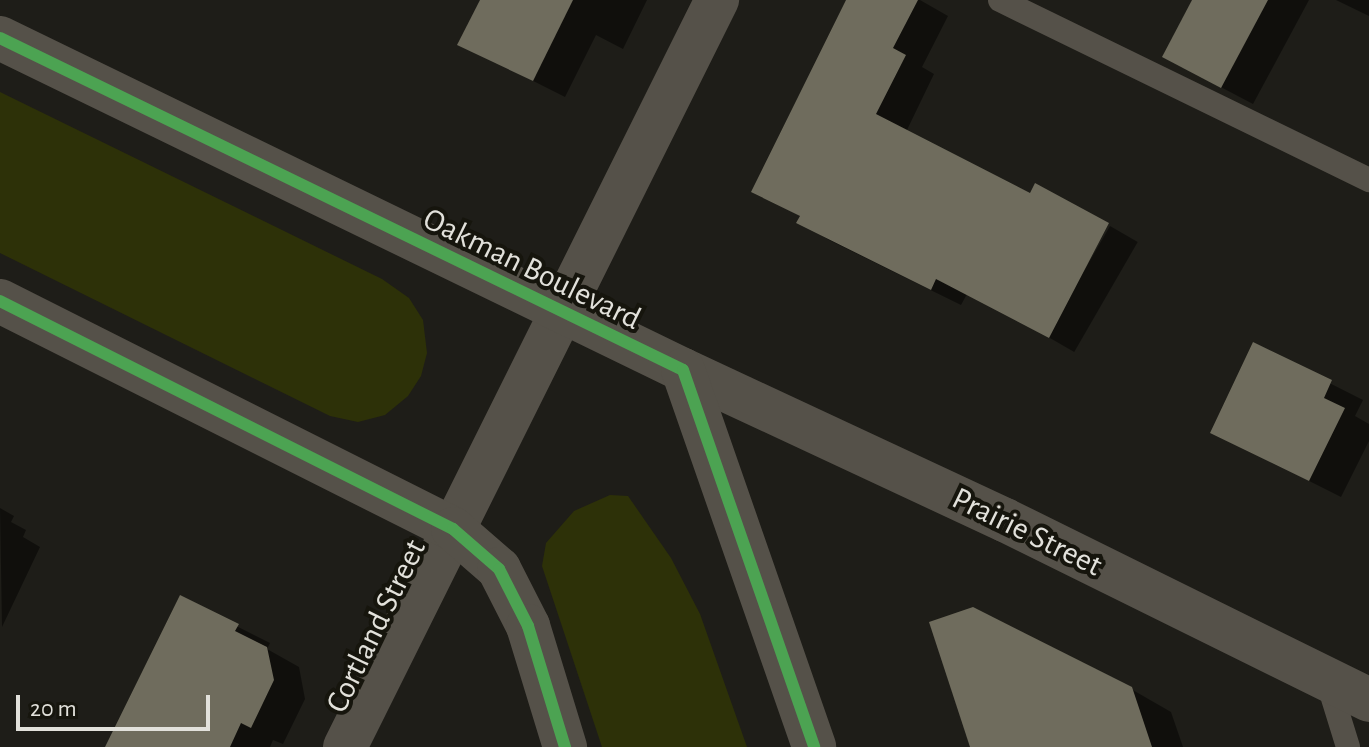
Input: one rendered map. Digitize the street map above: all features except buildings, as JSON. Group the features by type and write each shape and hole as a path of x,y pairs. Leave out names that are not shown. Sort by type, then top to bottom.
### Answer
{"street":[{"name":"Cortland Street","path":"345,747 717,0"},
{"name":"Oakman Boulevard","path":"0,38 683,370"},
{"path":"0,301 453,529 499,569 528,626 565,747"},
{"path":"683,370 814,747"},
{"name":"Prairie Street","path":"683,370 1005,520 1369,700"}],"lane":[{"path":"1000,0 1369,180"},
{"path":"1327,679 1348,747"}],"green space":[{"path":"0,92 382,279 409,298 423,320 427,353 421,376 408,396 385,415 358,422 330,416 0,253"},
{"path":"610,495 628,496 671,558 700,614 747,747 602,747 542,566 546,543 574,511"}],"cycle path":[{"path":"0,38 683,370 814,747"},
{"path":"0,301 453,529 499,569 528,626 565,747"}]}
